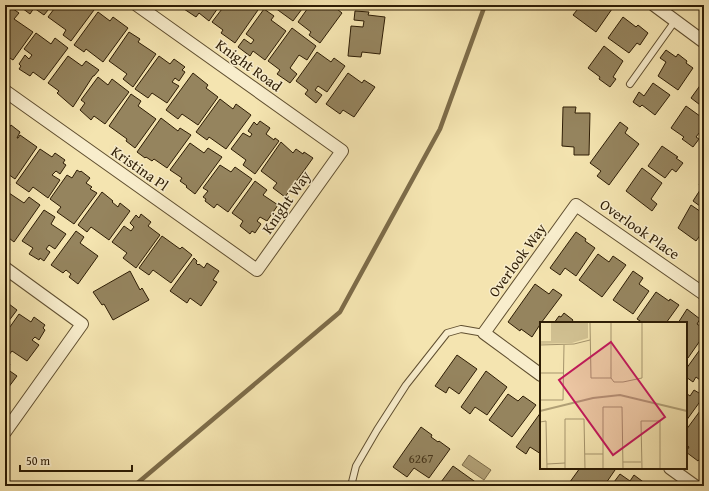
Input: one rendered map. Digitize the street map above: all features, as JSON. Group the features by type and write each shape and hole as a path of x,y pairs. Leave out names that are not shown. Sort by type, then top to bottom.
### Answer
{"street":[{"name":"Knight Road","path":"137,5 342,151"},
{"path":"654,5 704,42"},
{"name":"Kristina Pl","path":"5,91 257,270"},
{"name":"Knight Way","path":"257,270 342,151"},
{"name":"Overlook Place","path":"576,204 704,294"},
{"name":"Overlook Way","path":"484,333 576,204"},
{"path":"5,268 82,324 5,432"},
{"path":"484,333 540,374"},
{"path":"671,469 695,486"}],"lane":[{"path":"630,84 675,21"},
{"path":"351,486 356,466 377,430 406,385 447,333 461,329 484,333"}],"shaded area":[{"path":"469,455 491,470 484,480 462,465"}],"building":[{"path":"18,5 52,5 44,15 34,8 30,14"},
{"path":"57,5 88,5 94,10 71,41 63,35 66,30 48,17"},
{"path":"182,5 220,5 209,21 199,13 196,17 181,7"},
{"path":"225,5 251,5 258,10 235,43 221,33 223,30 212,22"},
{"path":"271,5 305,5 293,21"},
{"path":"310,5 332,5 342,13 320,43 309,35 311,32 298,22"},
{"path":"581,5 607,5 612,9 596,32 573,15"},
{"path":"9,6 19,13 14,19 33,32 13,60 5,55 5,12"},
{"path":"264,9 274,16 271,20 286,31 265,60 253,51 250,56 238,47 244,39 251,44 254,40 246,34"},
{"path":"355,11 369,12 368,15 385,17 380,54 362,52 361,57 348,56 351,26 363,27 364,21 354,20"},
{"path":"98,12 110,21 113,17 128,28 103,62 86,49 84,52 74,45"},
{"path":"623,17 636,27 638,25 648,33 640,45 637,43 629,53 608,38"},
{"path":"292,28 316,46 307,60 299,55 290,68 297,74 290,83 277,74 280,70 268,61"},
{"path":"129,32 140,39 138,42 156,54 133,87 123,79 127,74 109,61"},
{"path":"36,33 51,44 55,38 68,48 44,80 33,72 30,76 19,69 21,66 19,64 25,55 29,59 32,55 24,49"},
{"path":"604,46 623,61 613,77 616,79 610,87 588,68"},
{"path":"666,50 676,57 678,54 693,68 678,90 658,76 666,62 660,58"},
{"path":"317,52 331,62 334,58 345,66 327,92 318,86 315,90 322,95 316,103 305,94 308,90 296,81"},
{"path":"68,56 82,66 86,61 99,70 93,76 73,107 57,93 59,91 48,83"},
{"path":"159,56 170,64 174,59 185,67 182,70 185,72 179,81 175,78 172,82 179,86 167,103 152,93 148,98 135,89"},
{"path":"193,73 208,85 206,88 218,97 198,125 182,114 178,119 166,110"},
{"path":"348,73 362,83 364,80 375,87 354,117 343,110 340,114 326,104"},
{"path":"98,77 108,85 112,79 129,92 105,124 94,116 91,120 80,110 85,103 81,100"},
{"path":"704,80 704,108 691,98"},
{"path":"653,83 670,95 655,115 642,105 640,107 633,102 639,92 644,96"},
{"path":"131,94 141,101 138,106 156,119 135,148 126,141 127,139 109,126"},
{"path":"220,99 233,109 236,104 251,115 226,149 209,137 207,140 196,132"},
{"path":"686,106 704,119 703,128 696,137 699,139 693,147 682,139 684,137 671,128"},
{"path":"563,107 576,107 575,113 590,113 589,155 574,155 574,147 562,146"},
{"path":"161,118 178,131 180,128 191,135 167,168 154,159 152,161 137,152"},
{"path":"260,121 270,128 266,134 274,140 275,138 279,141 255,174 243,165 246,160 231,149 243,133 250,137 252,134 248,131 254,122 257,125"},
{"path":"620,122 628,128 625,133 639,144 609,185 597,176 601,171 590,163"},
{"path":"11,125 20,132 17,138 20,135 37,147 15,179 5,172 9,167 5,164 5,133"},
{"path":"281,142 293,153 296,149 313,158 285,197 273,188 277,183 261,171"},
{"path":"190,143 204,153 208,148 222,157 195,194 180,181 182,178 170,170"},
{"path":"662,146 678,157 676,158 683,163 676,172 672,169 665,178 648,166"},
{"path":"40,149 52,157 55,153 65,160 63,163 66,165 60,174 56,171 52,175 60,180 48,198 33,187 29,192 16,183"},
{"path":"220,165 231,172 235,167 252,179 228,212 217,204 214,208 205,201 206,199 203,197 208,191 203,188"},
{"path":"642,168 662,183 651,199 657,204 652,211 626,191"},
{"path":"77,170 80,172 81,171 90,178 86,183 92,187 90,189 97,193 74,224 57,212 61,207 50,199 67,175 72,178"},
{"path":"704,178 704,209 693,201 702,187 699,185"},
{"path":"5,180 10,184 5,191"},
{"path":"255,181 267,190 263,195 278,205 267,221 260,217 257,221 261,224 255,233 252,231 250,234 240,226 243,221 232,213"},
{"path":"102,192 118,207 120,203 130,211 109,240 91,227 87,232 78,225"},
{"path":"9,193 24,203 29,197 40,205 14,242 5,235 5,199"},
{"path":"691,205 704,214 704,230 696,241 678,228"},
{"path":"44,210 55,217 51,224 66,234 55,249 49,245 46,249 50,252 44,261 40,258 39,260 29,254 33,248 22,241"},
{"path":"141,214 151,222 148,226 160,235 136,268 123,258 127,253 112,242 124,226 131,231 134,227 130,223 136,215 139,218"},
{"path":"76,231 84,237 80,243 98,256 78,284 69,277 71,274 66,270 63,273 51,265"},
{"path":"576,232 595,248 576,276 565,268 560,275 550,268"},
{"path":"162,236 180,249 182,247 192,255 171,283 153,270 149,275 139,268"},
{"path":"598,254 609,262 613,256 626,265 602,297 579,280"},
{"path":"194,258 198,265 199,264 204,268 207,263 219,271 213,280 217,282 201,306 190,298 187,303 170,291"},
{"path":"130,271 140,290 142,288 149,300 113,320 104,304 102,305 93,292"},
{"path":"633,271 643,278 639,284 649,291 633,314 613,300"},
{"path":"535,284 549,294 553,289 562,295 542,322 540,322 540,325 532,337 521,329 520,331 508,322"},
{"path":"656,292 669,301 670,299 679,305 667,322 642,322 637,319"},
{"path":"5,301 17,310 5,326"},
{"path":"687,309 700,319 697,324 704,329 704,335 688,358 687,322 679,322"},
{"path":"564,313 573,320 572,322 555,322 559,316 561,317"},
{"path":"19,314 31,322 34,317 45,325 43,328 45,330 39,340 35,337 32,340 39,345 27,361 12,351 8,356 5,354 5,334"},
{"path":"704,344 704,383 696,377 693,382 687,378 687,368"},
{"path":"457,355 477,369 459,394 449,387 446,393 435,386"},
{"path":"5,360 10,364 7,369 17,376 5,392"},
{"path":"486,371 507,387 487,415 475,407 470,414 461,407"},
{"path":"694,390 704,396 687,420 687,394 690,396"},
{"path":"508,394 518,401 523,396 536,405 512,437 489,420"},
{"path":"704,409 704,454 698,461 687,453 689,447 687,446 687,429 700,411 702,412"},
{"path":"540,413 540,453 530,447 526,454 516,447"},
{"path":"421,427 432,435 431,437 450,449 429,478 414,468 407,477 393,467"},
{"path":"453,466 481,486 438,486"},
{"path":"579,469 615,470 604,486 567,486"},
{"path":"620,474 630,481 634,475 646,484 645,486 611,486"}],"waterway":[{"path":"134,486 340,312 440,129 485,5"}]}
